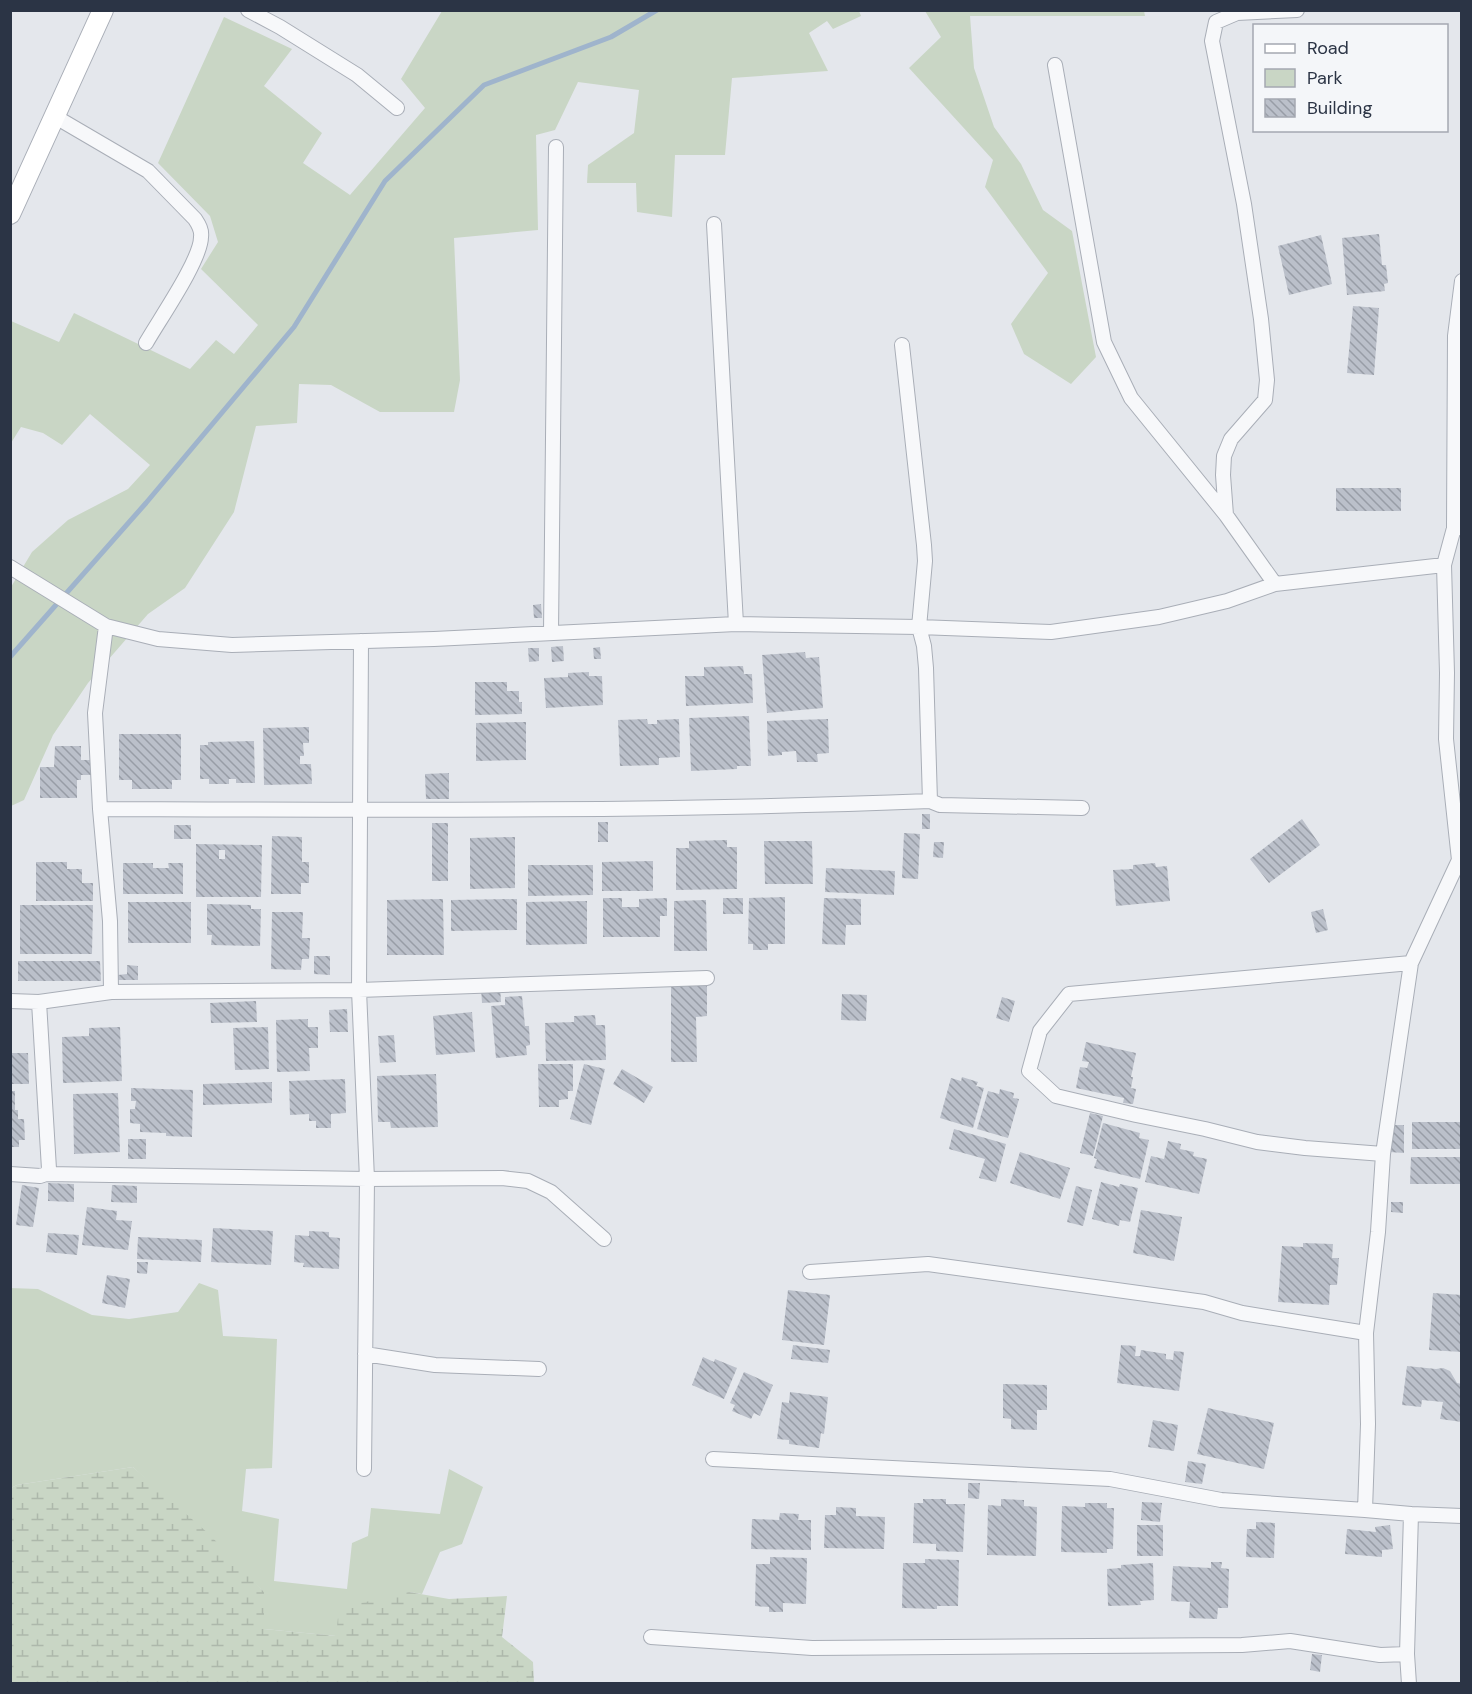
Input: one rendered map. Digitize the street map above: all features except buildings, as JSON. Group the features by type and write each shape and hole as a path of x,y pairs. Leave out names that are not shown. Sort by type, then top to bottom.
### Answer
{"street":[{"path":"10,214 103,10"},
{"path":"248,10 357,75 398,108"},
{"path":"1226,515 1224,456 1231,439 1265,400 1267,380 1261,320 1244,204 1212,41 1216,22 1237,13 1297,10"},
{"path":"1055,65 1104,342 1131,398 1226,515 1275,584"},
{"path":"54,116 148,171 201,228 202,239 193,264 146,343"},
{"path":"551,633 556,147"},
{"path":"714,224 736,624"},
{"path":"1365,1510 1368,1424 1366,1333 1378,1232 1383,1154 1411,963 1460,862 1446,739 1444,565 1457,528 1455,336 1461,281"},
{"path":"902,345 925,561 919,627 926,668 930,801"},
{"path":"10,567 106,626 158,639 232,645 736,624 1051,632 1159,617 1227,601 1275,584 1444,565"},
{"path":"106,626 95,713 100,809 110,921 111,992"},
{"path":"361,641 359,990 367,1179 364,1469"},
{"path":"100,809 688,808 930,801 940,805 1082,808"},
{"path":"1383,1154 1257,1142 1136,1115 1056,1096 1029,1071 1040,1031 1069,994 1411,963"},
{"path":"10,1001 39,1002 111,992 359,990 707,978"},
{"path":"39,1002 49,1169 46,1174"},
{"path":"10,1174 367,1179 502,1178 528,1181 551,1191 604,1239"},
{"path":"810,1272 928,1264 1204,1302 1242,1313 1366,1333"},
{"path":"365,1354 435,1365 540,1369"},
{"path":"714,1459 1110,1479 1221,1500 1461,1516"},
{"path":"1409,1683 1407,1654 1411,1514"},
{"path":"651,1637 812,1648 1242,1645 1290,1641 1380,1655 1407,1654"}],"green space":[{"path":"442,11 859,11 861,16 833,29 827,21 809,33 828,71 732,78 725,155 675,155 672,217 637,212 636,183 587,183 588,165 634,133 639,90 578,82 555,130 536,135 538,230 454,238 460,380 454,412 380,412 331,385 299,384 297,423 256,426 234,512 185,588 148,614 88,683 53,735 24,800 11,806 11,587 32,552 68,520 128,489 150,465 90,414 62,445 43,433 21,427 11,443 11,321 59,342 74,313 190,369 216,340 234,354 258,325 201,269 218,242 210,216 158,163 224,17 292,49 264,86 322,133 303,163 350,195 425,108 401,79"},
{"path":"925,11 1144,11 1145,16 970,16 974,68 994,127 1021,164 1043,210 1072,231 1096,357 1071,384 1024,354 1011,324 1048,273 985,187 993,160 909,68 941,37"},
{"path":"199,1283 218,1290 223,1336 277,1339 272,1468 246,1469 242,1511 279,1519 274,1581 347,1589 352,1543 368,1536 371,1508 440,1514 449,1469 483,1487 462,1544 440,1552 422,1594 409,1592 336,1636 264,1629 263,1591 133,1467 17,1485 11,1488 10,1288 38,1289 92,1315 129,1319 178,1312"},
{"path":"133,1467 210,1535 264,1592 264,1629 336,1636 339,1608 409,1592 449,1599 507,1596 502,1637 533,1662 534,1683 11,1683 11,1488 17,1485"}],"waterway":[{"path":"10,657 146,503 294,327 385,181 484,85 611,37 657,10"}]}
